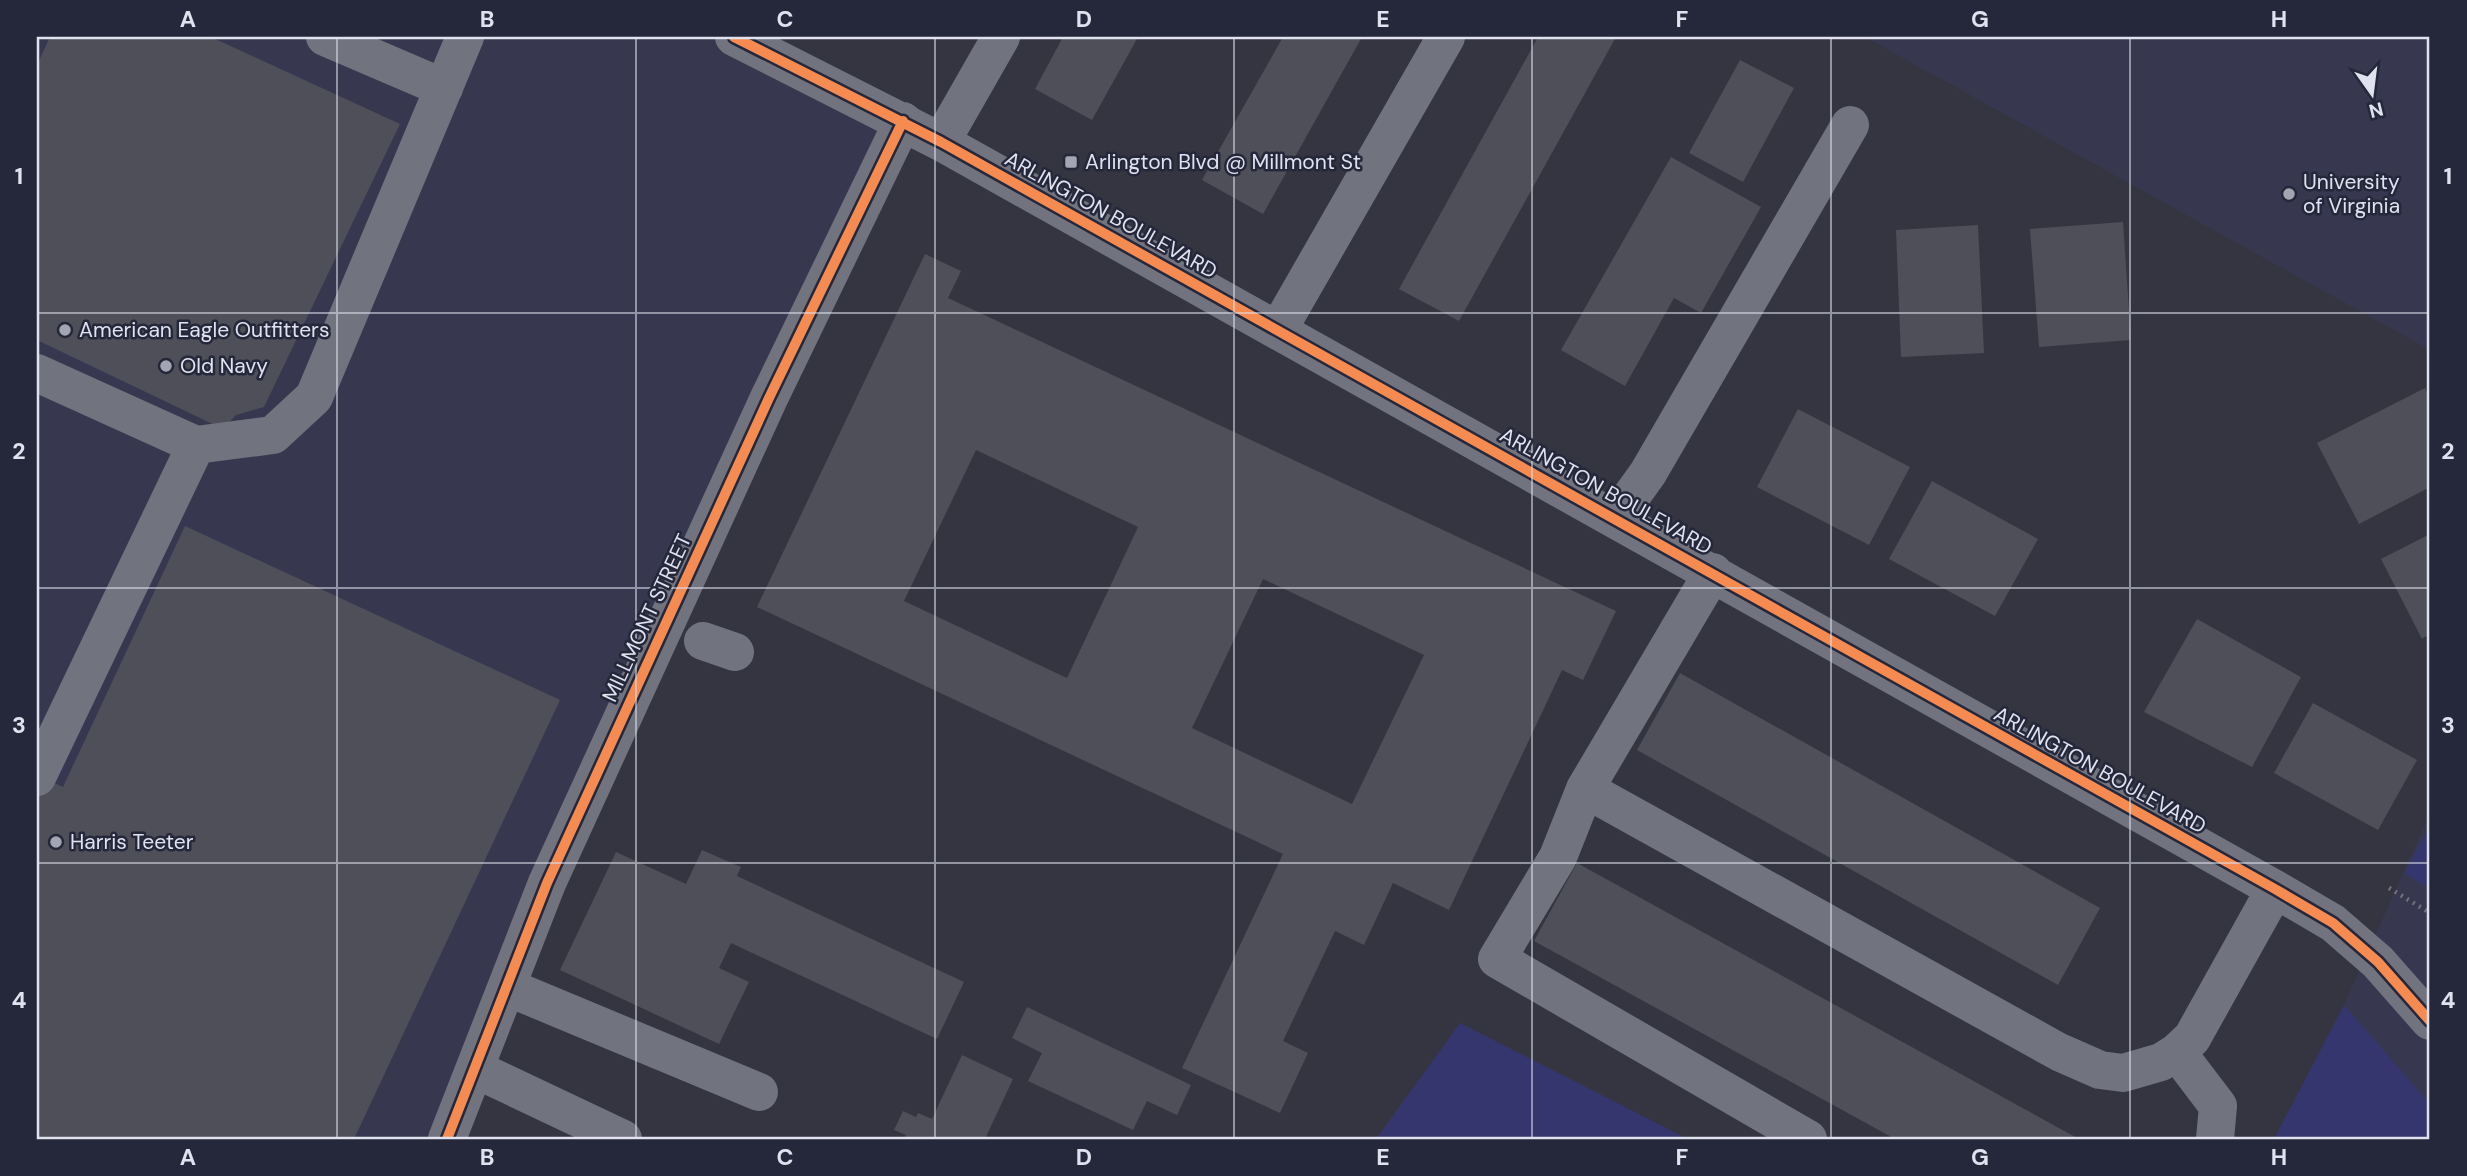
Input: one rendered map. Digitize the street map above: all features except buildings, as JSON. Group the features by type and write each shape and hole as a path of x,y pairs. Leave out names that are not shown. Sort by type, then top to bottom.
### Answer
{"street":[{"path":"325,37 444,88"},
{"path":"37,373 196,444 273,435 314,397 465,37"},
{"name":"ARLINGTON BOULEVARD","path":"734,37 783,47 903,121 1713,572 2025,751 2275,888 2342,931 2378,962 2430,1021"},
{"path":"941,142 1001,37"},
{"path":"1278,330 1446,37"},
{"name":"MILLMONT STREET","path":"447,1139 547,883 763,410 903,121"},
{"path":"1615,519 1648,474 1850,125"},
{"path":"37,777 196,444"},
{"path":"1713,572 1585,789 1558,857 1497,959 1808,1139"},
{"path":"1585,789 2059,1052 2101,1070 2123,1073 2161,1062 2178,1052 2192,1038 2275,888"},
{"path":"507,986 759,1092"},
{"path":"2178,1052 2218,1106 2216,1139"},
{"path":"475,1069 604,1136"}],"path":[{"path":"2389,888 2430,913"}],"shaded area":[{"path":"37,37 722,37 903,121 436,1139 37,1139"},
{"name":"University of Virginia","path":"1865,37 2430,37 2430,350"},
{"path":"2430,813 2430,1139 2274,1139 2344,1005"},
{"path":"2430,826 2430,889 2404,873"},
{"path":"2344,1005 2430,1104 2430,1139 2274,1139"},
{"path":"1460,1023 1688,1139 1376,1139"}],"cycle path":[{"path":"734,37 941,142 2275,889 2333,923 2378,962 2430,1021"},
{"path":"447,1139 547,883 769,398 903,121"}],"place":[{"name":"Arlington Blvd @ Millmont St","path":"1071,162"},
{"name":"University of Virginia","path":"2289,194"},
{"name":"American Eagle Outfitters","path":"65,330"},
{"name":"Old Navy","path":"166,366"},
{"name":"Harris Teeter","path":"56,842"}]}
